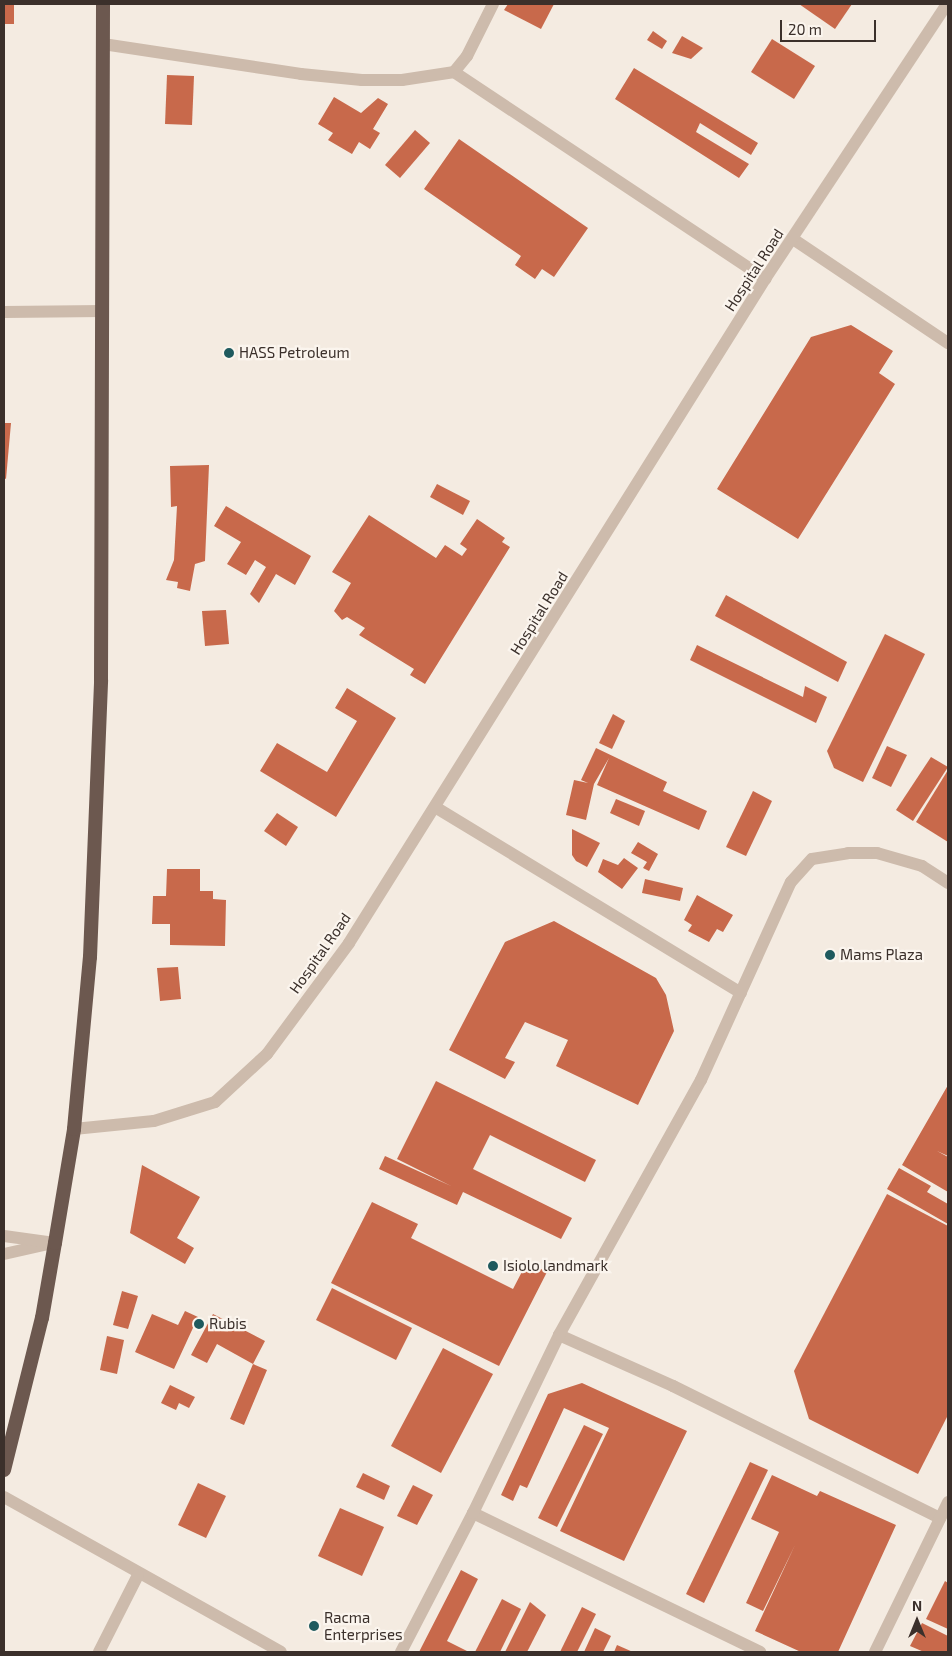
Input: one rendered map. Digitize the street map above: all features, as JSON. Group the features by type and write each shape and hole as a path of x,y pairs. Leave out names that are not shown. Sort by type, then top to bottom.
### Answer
{"highway":[{"path":"4,1470 42,1318 74,1129 90,957 101,680 103,4"}],"street":[{"path":"103,44 362,80 402,80 454,72 467,56 493,4"},
{"name":"Hospital Road","path":"74,1129 154,1121 214,1102 268,1054 349,943 765,279 947,4"},
{"path":"454,72 765,279"},
{"path":"793,239 948,343"},
{"path":"4,312 103,311"},
{"path":"435,807 741,993"},
{"path":"401,1652 473,1513 559,1336 701,1080 791,882 812,860 848,853 877,853 922,866 948,883"},
{"path":"4,1236 55,1242"},
{"path":"4,1254 55,1242"},
{"path":"559,1336 673,1386 940,1518"},
{"path":"4,1496 138,1574 280,1652"},
{"path":"875,1652 948,1502"},
{"path":"473,1513 760,1652"},
{"path":"99,1652 138,1574"}],"building":[{"path":"4,4 14,4 14,24 4,24"},
{"path":"508,4 554,4 541,29 504,10"},
{"path":"799,4 852,4 835,29"},
{"path":"653,31 667,41 662,49 647,40"},
{"path":"682,36 703,48 691,59 672,53"},
{"path":"772,39 815,66 794,99 751,72"},
{"path":"634,68 758,143 751,155 700,123 696,132 749,164 739,178 615,99"},
{"path":"167,75 194,76 192,125 165,124"},
{"path":"334,97 361,113 378,98 388,104 373,129 380,133 370,149 359,142 352,154 328,140 333,133 318,124"},
{"path":"415,130 430,143 400,178 385,165"},
{"path":"459,139 588,228 554,277 542,269 535,279 515,265 521,256 424,189"},
{"path":"851,325 893,351 879,373 895,384 798,539 717,489 811,337"},
{"path":"4,423 11,423 6,479 4,478"},
{"path":"209,465 205,561 195,564 190,591 177,588 178,582 166,580 174,560 177,506 171,507 170,466"},
{"path":"437,484 470,501 463,515 430,497"},
{"path":"226,506 311,556 295,585 276,574 259,603 250,594 266,567 255,560 246,575 227,564 241,542 214,526"},
{"path":"369,515 436,558 445,545 462,556 467,549 460,544 477,519 505,538 502,542 510,547 425,684 410,675 414,669 359,635 365,628 347,617 342,620 334,611 351,583 332,572"},
{"path":"726,595 847,662 838,682 715,616"},
{"path":"226,610 229,644 205,646 202,611"},
{"path":"885,634 925,654 863,782 834,768 827,751"},
{"path":"697,645 803,697 805,686 827,697 816,723 690,660"},
{"path":"347,688 396,718 336,817 260,771 277,743 327,772 357,721 335,708"},
{"path":"613,714 625,721 612,749 599,743"},
{"path":"887,746 907,755 891,787 872,778"},
{"path":"596,748 667,782 663,791 707,811 699,830 597,785 609,758 594,784 586,820 566,815 574,780 588,783 581,780"},
{"path":"931,757 948,767 913,821 896,810"},
{"path":"948,770 948,842 916,822"},
{"path":"753,791 772,801 746,856 726,847"},
{"path":"616,799 645,811 639,826 610,813"},
{"path":"277,813 298,827 286,846 264,831"},
{"path":"572,829 600,843 587,867 576,861 572,855"},
{"path":"638,842 658,854 649,871 643,868 647,862 631,853"},
{"path":"624,858 638,868 622,889 598,872 603,859 618,865"},
{"path":"167,869 200,869 200,891 213,891 213,899 226,900 225,946 170,945 170,924 152,924 153,896 166,896"},
{"path":"645,879 683,888 680,901 642,893"},
{"path":"697,895 733,915 723,932 717,929 709,942 688,931 692,925 684,920"},
{"path":"554,921 656,978 666,995 674,1031 638,1105 556,1066 568,1040 525,1022 505,1058 515,1062 505,1079 449,1050 505,942"},
{"path":"178,967 181,999 160,1001 157,968"},
{"path":"436,1081 596,1160 585,1182 490,1135 473,1169 572,1218 561,1239 463,1192 457,1205 379,1169 385,1156 451,1186 397,1159"},
{"path":"948,1085 948,1156 937,1151 948,1157 948,1192 902,1165"},
{"path":"142,1165 200,1197 177,1238 194,1248 185,1264 130,1233"},
{"path":"899,1168 931,1186 927,1192 948,1204 948,1224 887,1189"},
{"path":"887,1194 948,1226 948,1415 918,1474 809,1419 794,1371"},
{"path":"372,1202 418,1224 411,1238 513,1289 527,1262 547,1272 499,1366 331,1283"},
{"path":"332,1288 412,1328 396,1360 316,1320"},
{"path":"122,1291 138,1296 128,1329 113,1325"},
{"path":"185,1311 198,1317 174,1369 135,1352 152,1314 178,1325"},
{"path":"213,1314 265,1341 253,1364 217,1344 207,1363 191,1355"},
{"path":"107,1336 124,1340 117,1374 100,1370"},
{"path":"443,1348 493,1374 441,1473 391,1446"},
{"path":"253,1364 267,1370 244,1425 230,1419"},
{"path":"582,1383 687,1431 624,1561 560,1531 609,1428 564,1408 527,1488 520,1485 513,1501 501,1495 548,1394"},
{"path":"170,1385 195,1397 189,1408 179,1403 176,1410 161,1403"},
{"path":"584,1425 603,1434 557,1527 538,1518"},
{"path":"750,1462 768,1470 704,1603 686,1594"},
{"path":"363,1473 390,1486 384,1500 356,1487"},
{"path":"772,1475 817,1496 820,1491 896,1525 838,1652 801,1652 755,1631 795,1545 763,1611 746,1603 779,1532 751,1519"},
{"path":"198,1483 226,1496 206,1538 178,1525"},
{"path":"413,1485 433,1495 417,1525 397,1516"},
{"path":"340,1508 384,1527 362,1576 318,1556"},
{"path":"461,1570 478,1579 447,1641 469,1652 419,1652"},
{"path":"945,1581 948,1583 948,1629 926,1619"},
{"path":"502,1599 521,1609 500,1652 475,1652"},
{"path":"530,1602 546,1615 527,1652 505,1652"},
{"path":"582,1607 596,1614 577,1652 560,1652"},
{"path":"922,1623 948,1636 948,1652 924,1652 910,1646"},
{"path":"595,1628 611,1636 603,1652 584,1652"},
{"path":"617,1645 633,1652 614,1652"}],"place":[{"name":"HASS Petroleum","path":"229,353"},
{"name":"Mams Plaza","path":"830,955"},
{"name":"Isiolo landmark","path":"493,1266"},
{"name":"Rubis","path":"199,1324"},
{"name":"Racma Enterprises","path":"314,1626"}]}
